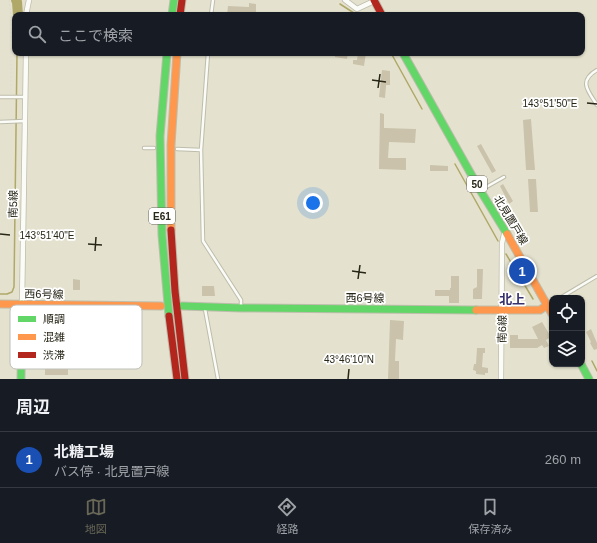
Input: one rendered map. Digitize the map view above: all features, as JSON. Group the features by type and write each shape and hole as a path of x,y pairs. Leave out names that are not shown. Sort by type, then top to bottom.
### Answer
{"main road":[{"path":"172,12 174,0"},
{"path":"180,12 182,0"},
{"path":"374,1 380,12"},
{"name":"E61","path":"167,56 160,136 162,235 166,295 177,379"},
{"name":"E61","path":"177,56 171,134 171,236 174,293 185,379"},
{"name":"北見置戸線","path":"405,56 480,190 549,302"},
{"name":"西6号線","path":"0,304 91,305"},
{"name":"西6号線","path":"182,306 242,308 540,310 549,305"},
{"name":"西6号線","path":"142,306 160,306"},
{"path":"582,367 589,379"},
{"name":"南5線","path":"21,369 21,379"}],"street":[{"path":"27,12 29,0"},
{"path":"345,0 357,9 374,1"},
{"name":"南5線","path":"22,304 26,56"},
{"name":"南6線","path":"501,379 502,243 505,230"}],"lane":[{"path":"211,12 213,0"},
{"path":"208,56 201,150 203,241 241,300 242,308"},
{"path":"597,70 589,74 586,84 597,105"},
{"path":"0,97 26,97"},
{"path":"0,122 26,121"},
{"path":"144,148 154,148"},
{"path":"177,149 201,150"},
{"path":"480,190 504,177"},
{"path":"565,295 597,276"},
{"path":"205,307 218,379"}],"path":[{"path":"10,0 11,94"}],"building":[{"path":"249,3 256,4 256,12 227,12 228,6 249,7"},
{"path":"335,56 348,56 347,59"},
{"path":"358,56 366,56 364,66 353,64 353,60 357,60"},
{"path":"382,70 390,71 390,85 386,85 385,98 379,97"},
{"path":"380,113 384,114 384,128 416,129 415,143 389,142 388,158 406,158 406,170 379,169"},
{"path":"531,119 535,170 526,170 523,120"},
{"path":"481,144 496,171 492,173 477,146"},
{"path":"430,165 448,166 448,171 430,171"},
{"path":"528,179 536,179 538,212 530,212"},
{"path":"503,184 513,201 509,204 500,186"},
{"path":"477,269 483,269 482,299 473,299 473,289 477,287"},
{"path":"451,276 459,276 459,303 449,303 449,296 435,296 435,290 450,290"},
{"path":"73,279 80,280 80,290 73,290"},
{"path":"202,286 214,286 215,296 202,296"},
{"path":"390,320 404,321 403,340 396,339 395,361 399,361 399,379 388,379"},
{"path":"542,322 549,334 549,338 546,340 549,346 544,348 542,345 537,348 510,348 510,335 518,335 518,339 538,339 532,327"},
{"path":"591,329 597,343 597,349 594,350 586,332"},
{"path":"477,348 485,348 482,367 488,368 488,373 485,373 485,375 476,374 476,371 473,370 474,364 476,364"},
{"path":"45,369 68,369 68,375 45,375"}],"waterway":[{"path":"16,0 18,12"},
{"path":"340,4 352,12"},
{"path":"0,294 12,292 14,287 17,56"},
{"path":"393,56 422,109"},
{"path":"455,164 498,241"},
{"path":"506,254 533,299"},
{"path":"592,361 597,371"}],"traffic: fast":[{"path":"172,12 174,0"},
{"path":"167,56 160,136 162,235 169,316"},
{"path":"405,56 480,190 507,234"},
{"path":"182,306 476,310"},
{"path":"583,367 589,379"},
{"path":"21,369 21,379"}],"traffic: slow":[{"path":"171,230 171,145 177,56"},
{"path":"507,234 549,309"},
{"path":"0,304 80,305"},
{"path":"476,310 540,310 547,305"},
{"path":"142,306 161,306"}],"traffic: jam":[{"path":"180,12 182,0"},
{"path":"374,0 380,12"},
{"path":"171,230 175,291 185,379"},
{"path":"169,316 177,379"}],"place":[{"name":"北糖工場","path":"522,271"}],"district":[{"name":"北上","path":"512,299"}]}
